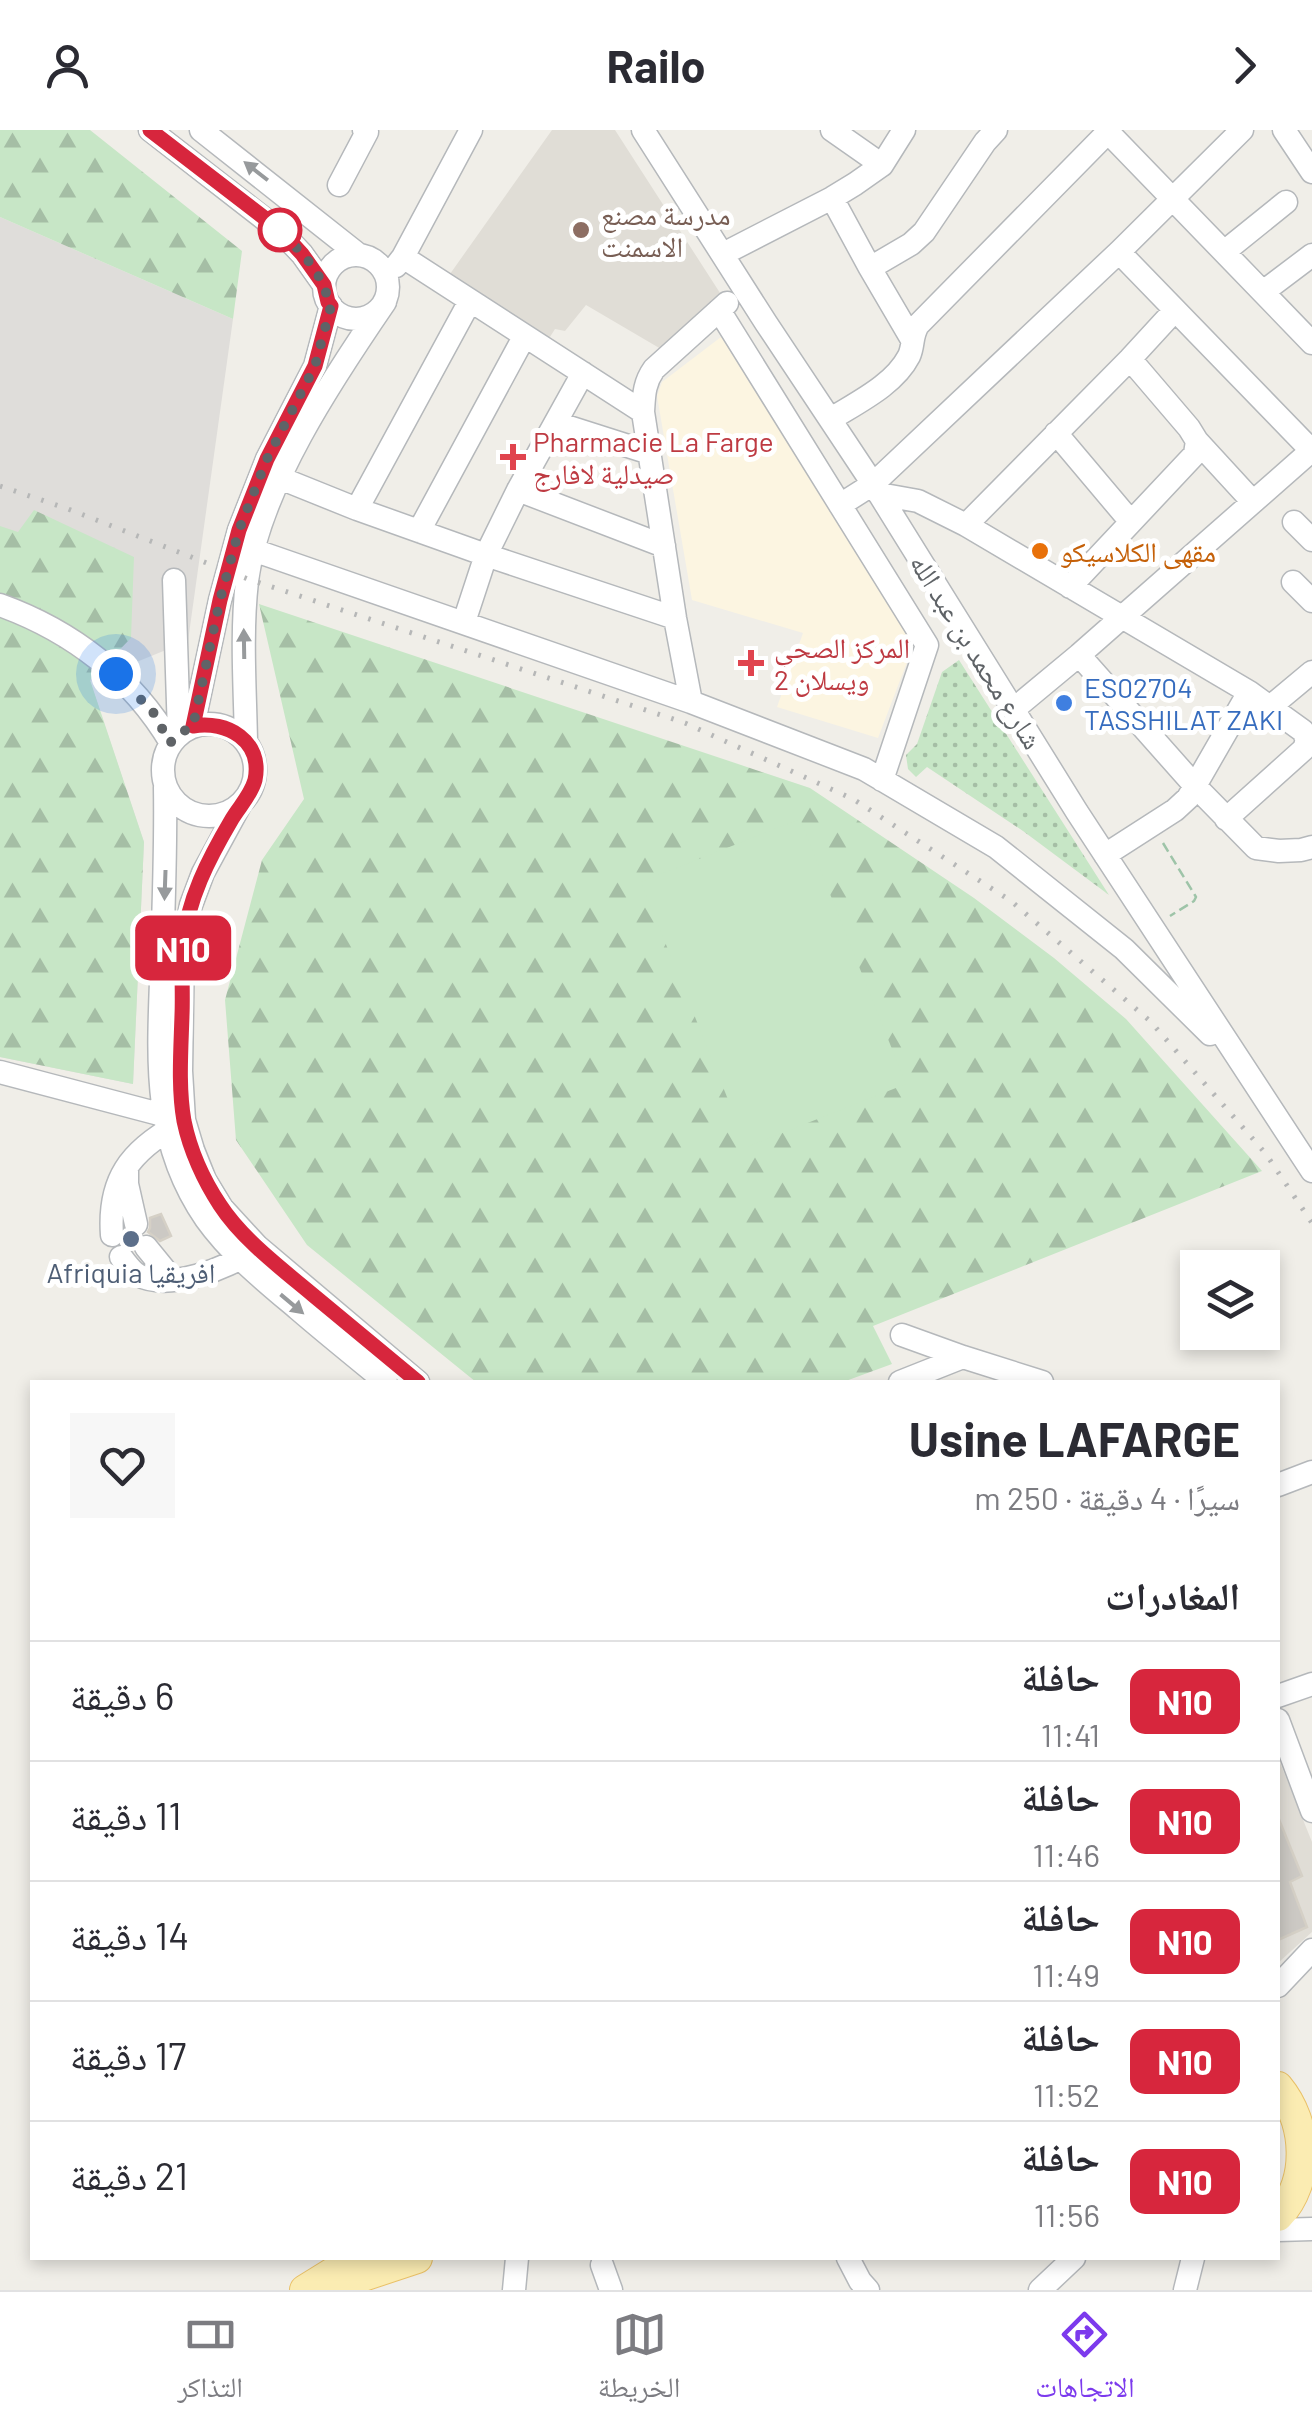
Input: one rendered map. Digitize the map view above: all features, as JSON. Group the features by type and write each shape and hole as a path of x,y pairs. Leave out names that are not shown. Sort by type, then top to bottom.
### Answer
{"main road":[{"path":"1280,2090 1306,2133 1298,2180 1280,2218"},
{"path":"1280,2218 1312,2190"},
{"path":"306,2290 354,2260"},
{"path":"339,2290 363,2276 411,2260"}],"street":[{"path":"150,130 280,230 302,254 340,314 361,318 372,315 385,302"},
{"path":"201,130 382,266 387,276 385,302 317,408 280,478 254,550 244,622 246,742"},
{"path":"387,276 404,257 471,130"},
{"name":"شارع محمد بن عبد الله","path":"643,130 831,418 1105,855 1245,1068 1303,1136 1312,1170"},
{"path":"832,130 882,165"},
{"path":"722,254 832,198 882,165 904,130"},
{"path":"870,268 924,232 996,130"},
{"path":"840,505 876,489 1242,130"},
{"path":"1284,130 1312,172"},
{"path":"340,185 366,131"},
{"path":"911,338 918,325 1107,131 1312,342"},
{"path":"831,418 872,394 895,374 912,350 911,338 832,198"},
{"path":"1224,252 1286,202"},
{"path":"415,1380 208,1221 188,1190 158,1069 166,859 164,757 181,735 239,530 267,459 315,366 328,296 328,271 347,256 364,256 418,228"},
{"path":"1014,709 1312,451 1118,252"},
{"path":"1263,292 1312,255"},
{"path":"404,257 643,412"},
{"path":"691,702 643,412 647,379 744,287"},
{"path":"357,509 470,301"},
{"path":"720,310 927,645"},
{"path":"966,525 1175,310"},
{"path":"754,365 766,322"},
{"path":"419,531 524,337"},
{"path":"1130,360 1253,502"},
{"path":"464,622 486,555 583,373"},
{"path":"556,423 650,453"},
{"path":"1056,433 1131,522"},
{"path":"1070,587 1195,454 1197,441"},
{"path":"280,478 486,555 675,618"},
{"path":"876,489 918,500 966,525 1250,692 1303,731 1307,740 1304,749 1226,819"},
{"path":"518,490 664,546"},
{"path":"1294,522 1312,540"},
{"path":"254,550 691,702 864,769 996,847 1124,949 1245,1068"},
{"path":"174,580 181,735"},
{"path":"1292,582 1312,602"},
{"path":"0,605 44,623 102,662 181,735"},
{"path":"882,780 927,645 962,628"},
{"path":"1079,656 1256,848 1312,847"},
{"path":"1270,706 1312,672"},
{"path":"1105,855 1188,798 1250,692"},
{"path":"112,1235 113,1196 127,1163 172,1122 181,1071 183,945 191,905 203,872 249,794 256,767 246,742 222,726 208,724 181,735"},
{"path":"165,787 172,800 198,816 213,817 240,805"},
{"path":"0,1072 172,1122"},
{"path":"127,1163 127,1184 136,1224"},
{"path":"146,1247 173,1280"},
{"path":"122,1258 141,1276 173,1280 196,1276 249,1252"},
{"path":"249,1252 384,1380"},
{"path":"902,1335 1035,1380"},
{"path":"905,1380 962,1358"},
{"path":"1280,1484 1312,1472"},
{"path":"1280,1695 1312,1684"},
{"path":"1282,1746 1312,1812"},
{"path":"1280,1984 1312,1950"},
{"path":"1280,2218 1312,2228"},
{"path":"514,2290 517,2260"},
{"path":"849,2260 868,2290"},
{"path":"1040,2290 1072,2260"},
{"path":"1185,2290 1192,2260"},
{"path":"602,2265 611,2290"}],"path":[{"path":"1151,825 1196,896 1194,901 1152,926"}],"shaded area":[{"path":"552,130 615,130 722,296 661,349 586,305 565,331 555,329 548,340 450,274"},
{"path":"0,217 233,319 188,641 90,681 144,842 133,1084 0,1057"},
{"path":"721,337 907,630 912,649 878,738 777,707 803,633 692,600 657,396 662,382"},
{"path":"1280,1762 1312,1842 1312,1932 1280,1961"}],"green space":[{"path":"0,130 90,130 242,251 233,319 0,217"},
{"path":"34,510 134,557 131,638 90,680 144,842 133,1084 0,1057 0,526 18,532"},
{"path":"259,604 810,788 974,898 1126,1019 1262,1171 873,1326 892,1364 848,1380 474,1380 307,1245 236,1140 225,1000 262,860 304,799"},
{"path":"959,660 1109,895 927,767 916,777 908,769 906,755 917,744 942,672"},
{"path":"800,819 906,1084 747,1147 641,882"}],"building":[{"path":"161,1214 171,1236 160,1241 148,1232 150,1218"},
{"path":"1280,1822 1302,1876 1290,1882 1307,1927 1280,1939"}],"railway":[{"path":"0,486 248,579 685,723 853,799 1011,901 1150,1021 1266,1154 1312,1223"}],"bus line":[{"name":"N10","path":"150,130 280,230 324,285 331,306 315,366 267,459 239,530 193,726 222,726 235,732 246,742 256,767 249,794 203,872 191,905 183,945 184,1120 205,1180 222,1208 286,1272 416,1380"}],"place":[{"name":"مدرسة مصنع الاسمنت","path":"581,230"},
{"name":"Pharmacie La Farge صيدلية لافارج","path":"513,457"},
{"name":"مقهى الكلاسيكو","path":"1040,551"},
{"name":"المركز الصحي ويسلان 2","path":"751,663"},
{"name":"ES02704 TASSHILAT ZAKI","path":"1064,703"},
{"name":"Afriquia افريقيا","path":"131,1239"}],"route":[{"path":"116,674 153,712 170,743 193,726 239,530 267,459 315,366 331,306 324,285 280,230"}]}
